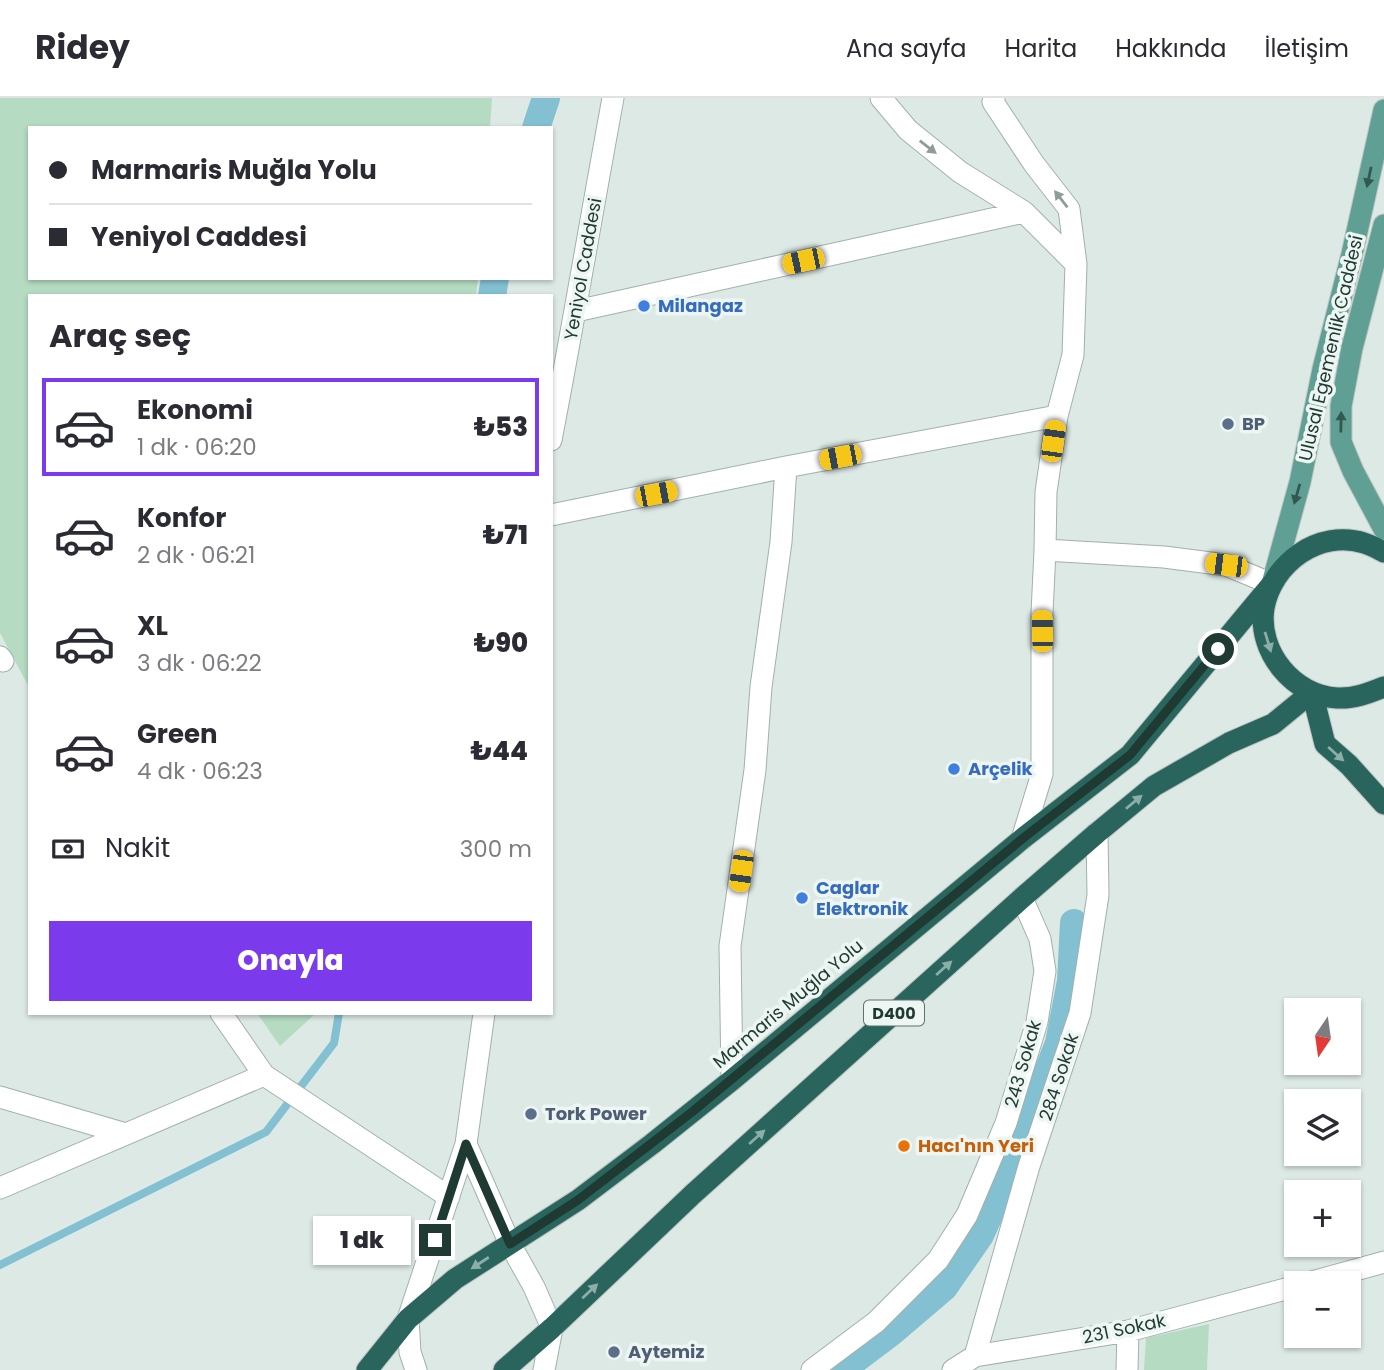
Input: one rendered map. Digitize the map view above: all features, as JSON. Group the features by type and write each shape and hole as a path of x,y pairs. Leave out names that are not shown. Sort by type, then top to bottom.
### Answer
{"highway":[{"name":"D400","path":"1384,552 1364,543 1337,540 1310,547 1288,562 1272,584 1264,609 1265,635 1274,659 1290,679 1312,692 1337,698 1363,696 1384,687"},
{"name":"Marmaris Muğla Yolu","path":"368,1370 408,1319 455,1279 578,1200 732,1080 1022,839 1130,755 1272,584"},
{"name":"D400","path":"503,1370 552,1328 694,1194 1097,833 1154,786 1229,743 1273,723 1312,692"},
{"path":"1312,692 1325,744 1349,765 1384,804"}],"main road":[{"name":"Ulusal Egemenlik Caddesi","path":"1272,584 1300,482 1323,369 1384,110"},
{"name":"Ulusal Egemenlik Caddesi","path":"1384,225 1353,340 1341,406 1340,442 1384,528"}],"street":[{"name":"Yeniyol Caddesi","path":"553,430 613,98"},
{"path":"881,98 908,131 960,172 1024,212 1076,264"},
{"path":"994,98 993,102 1034,164 1069,209 1076,264 1073,355 1057,416 1046,492 1042,613 1042,774 1022,839"},
{"path":"576,311 1024,212"},
{"path":"553,515 1057,416"},
{"path":"732,1080 730,946 755,770 761,687 781,542 786,467"},
{"path":"1045,550 1164,557 1226,565 1272,584"},
{"name":"284 Sokak","path":"975,1356 1029,1166 1080,1013 1098,895 1097,833"},
{"name":"243 Sokak","path":"812,1370 876,1322 938,1261 967,1215 1006,1123 1037,1022 1045,971 1040,939 1022,898"},
{"path":"222,1015 264,1075 449,1197"},
{"path":"416,1370 410,1352 408,1319 466,1144 484,1015"},
{"path":"0,1188 264,1075"},
{"path":"0,1097 126,1134"},
{"path":"466,1144 510,1244 534,1287 552,1328 544,1370"},
{"path":"1351,1271 1384,1262"},
{"name":"231 Sokak","path":"953,1370 975,1356 1128,1331 1284,1289"},
{"path":"1127,1370 1128,1331"}],"green space":[{"path":"0,98 492,98 490,126 28,126 28,280 478,280 476,294 28,294 28,685 0,633"},
{"path":"258,1015 314,1015 280,1046"},
{"path":"1209,1324 1207,1370 1144,1370 1146,1338"}],"waterway":[{"path":"537,126 546,98"},
{"path":"492,294 495,280"},
{"path":"841,1370 944,1287 980,1235 1008,1174 1059,1043 1071,981 1074,923"},
{"path":"0,1265 266,1132 334,1043 339,1015"}],"place":[{"name":"Milangaz","path":"644,306"},
{"name":"BP","path":"1228,424"},
{"name":"Arçelik","path":"954,769"},
{"name":"Caglar Elektronik","path":"802,898"},
{"name":"Tork Power","path":"531,1114"},
{"name":"Hacı'nın Yeri","path":"904,1146"},
{"name":"Aytemiz","path":"614,1352"}],"route":[{"path":"435,1240 466,1144 510,1244 578,1200 692,1112 1022,839 1130,755 1218,649"}]}
